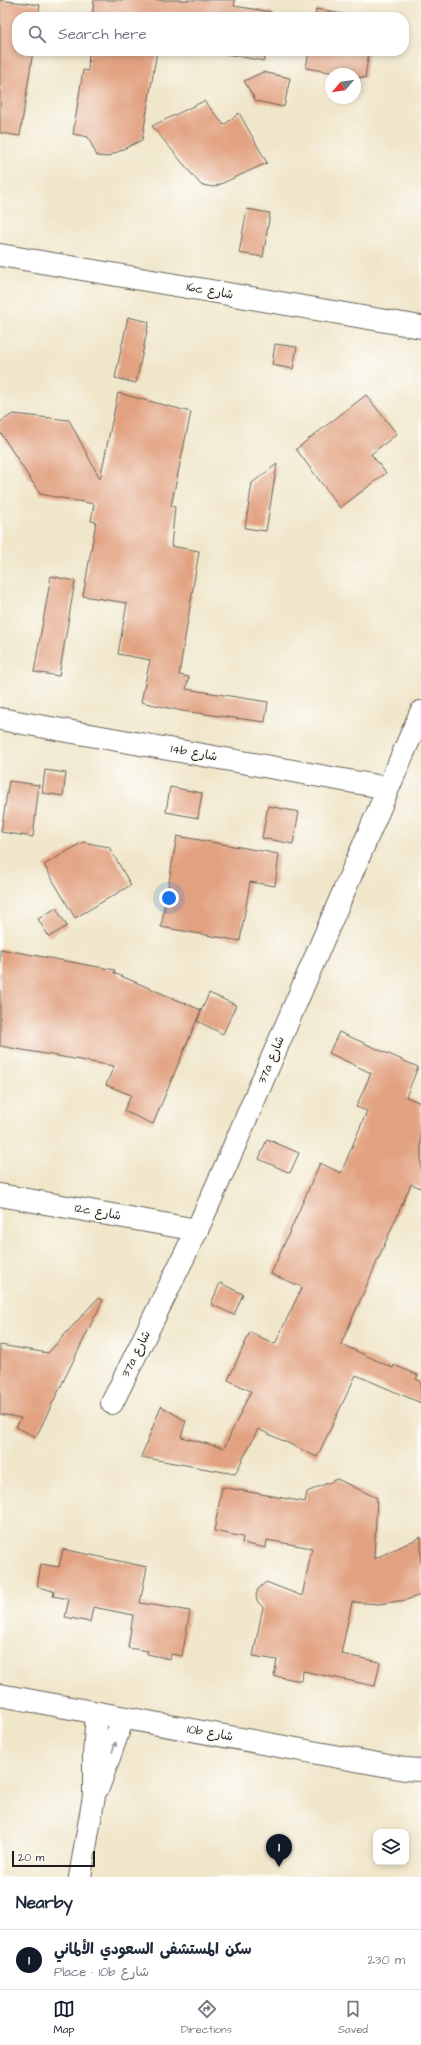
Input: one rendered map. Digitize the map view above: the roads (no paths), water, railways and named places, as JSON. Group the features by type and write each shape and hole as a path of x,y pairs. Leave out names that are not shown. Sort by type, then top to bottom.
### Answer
{"street":[{"name":"16c شارع","path":"0,255 421,327"},
{"name":"37a شارع","path":"112,1403 196,1230 421,712"},
{"name":"14b شارع","path":"0,719 388,788"},
{"name":"12c شارع","path":"0,1195 196,1230"},
{"name":"10b شارع","path":"0,1695 97,1714 405,1769 421,1770"},
{"path":"80,1877 94,1796 94,1755 97,1714"},
{"path":"94,1796 110,1758 123,1718"}],"place":[{"name":"سكن المستشفى السعودي الألماني","path":"279,1867"}]}
